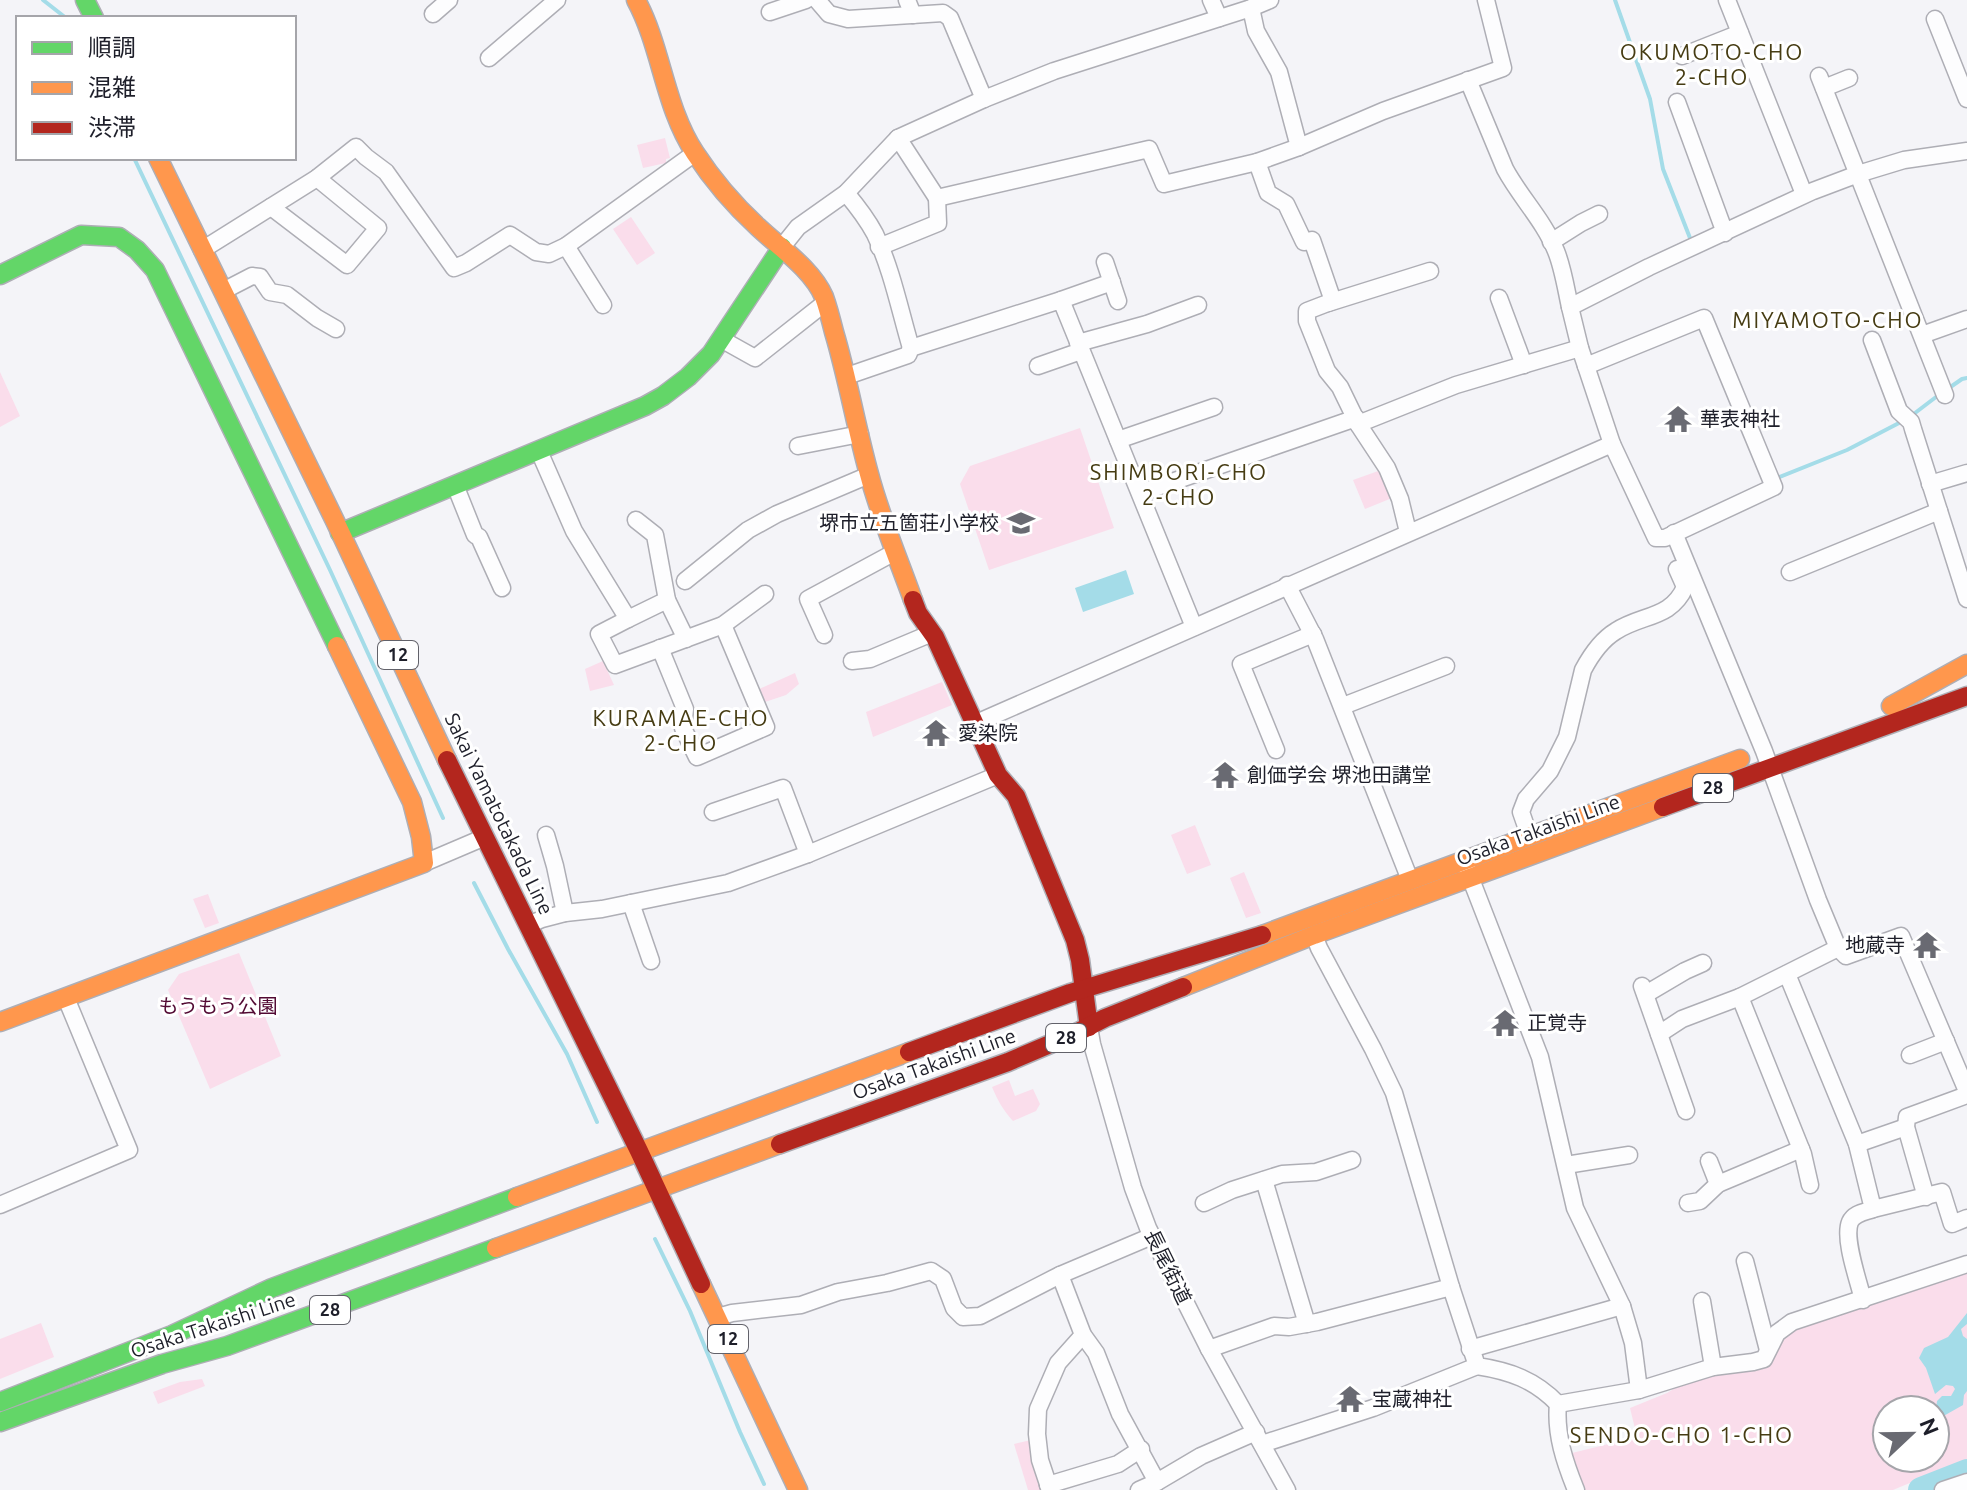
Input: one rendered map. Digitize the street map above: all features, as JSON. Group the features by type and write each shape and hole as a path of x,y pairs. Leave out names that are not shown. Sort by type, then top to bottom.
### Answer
{"main road":[{"path":"636,0 682,131 695,153 718,184 757,226 816,282 826,302 847,376 869,475 895,552 918,613 932,633 998,775 1016,796 1075,940 1089,1027"},
{"name":"Sakai Yamatotakada Line","path":"159,160 639,1151 798,1490"},
{"path":"0,275 81,235 119,237 137,250 155,270 412,802 424,863 0,1022"},
{"path":"340,533 663,396 711,354 782,247"},
{"path":"1891,706 1967,664"},
{"path":"1820,731 1967,677"},
{"name":"Osaka Takaishi Line","path":"0,1402 158,1341 272,1288 1082,989 1246,941 1529,835 1770,755 1963,698"},
{"name":"Osaka Takaishi Line","path":"0,1422 365,1297 656,1188 1008,1062 1105,1018 1314,935 1471,878 1770,755"}],"street":[{"path":"433,14 449,0"},
{"path":"489,58 557,0"},
{"path":"770,12 806,0"},
{"path":"817,0 829,14 848,19 910,8 943,13 950,18 984,99"},
{"path":"1211,0 1219,18"},
{"path":"782,247 798,227 846,193 898,138 1054,71 1270,0"},
{"path":"937,198 1149,149 1164,184 1257,162 1299,147 1383,111 1503,68 1486,0"},
{"path":"1727,0 1804,194"},
{"path":"1251,8 1256,31 1279,72 1299,147"},
{"path":"1935,19 1967,99"},
{"path":"1682,56 1740,33"},
{"path":"1849,78 1822,82 1945,395"},
{"path":"1468,80 1505,169 1556,252 1580,348 1586,366 1612,444 1656,538 1669,536 1774,487 1704,318 1586,366"},
{"path":"1677,102 1725,233"},
{"path":"879,247 938,223 937,198 898,138"},
{"path":"202,250 317,178 356,147 386,172 454,268 510,235 536,252 549,254 566,246 695,153"},
{"path":"1570,307 1804,194 1904,160 1967,151"},
{"path":"1257,162 1268,193 1286,204 1304,242 1312,240 1333,301 1328,303"},
{"path":"271,207 347,265 378,228 317,178"},
{"path":"846,193 866,219 879,247 911,348 908,355 847,376"},
{"path":"1551,242 1599,214"},
{"path":"566,246 603,305"},
{"path":"1105,262 1118,301"},
{"path":"1408,532 1400,499 1387,468 1340,387 1327,371 1307,321 1307,311 1430,271"},
{"path":"223,291 252,276 260,277 270,292 287,295 336,329"},
{"path":"911,348 1112,282"},
{"path":"1499,298 1524,365"},
{"path":"1061,300 1194,627"},
{"path":"721,339 755,358 826,302"},
{"path":"1038,366 1079,347 1198,305"},
{"path":"1922,335 1967,319"},
{"path":"1872,340 1899,411 1911,422 1967,599"},
{"path":"1140,493 1456,385 1580,348"},
{"path":"1118,440 1214,407"},
{"path":"798,446 860,434"},
{"path":"974,724 1612,444"},
{"path":"539,451 574,531 628,619"},
{"path":"1930,484 1967,473"},
{"path":"685,581 748,530 777,514 869,475"},
{"path":"455,485 475,535 479,537 502,588"},
{"path":"1790,572 1939,511"},
{"path":"636,520 655,535 667,600 686,639"},
{"path":"1669,536 1770,755 1818,900 1838,948 1846,956 1901,936 1946,1041 1962,1065 1967,1093 1907,1117 1906,1127 1926,1197"},
{"path":"1529,835 1521,812 1526,799 1550,771 1567,737 1588,660 1616,631 1674,606 1681,597 1685,587 1669,536"},
{"path":"1950,544 1967,538"},
{"path":"824,635 808,599 895,552"},
{"path":"1287,585 1313,634 1410,880"},
{"path":"667,600 599,634 615,665 723,625 765,594"},
{"path":"660,648 685,709 683,728 697,757 766,727 723,625"},
{"path":"852,661 870,659 932,633"},
{"path":"1276,750 1241,664 1313,634"},
{"path":"1343,706 1446,666"},
{"path":"528,925 565,913 602,909 728,883 808,854 998,775"},
{"path":"713,812 783,788 808,854"},
{"path":"546,835 565,913"},
{"path":"424,863 485,837"},
{"path":"1464,860 1540,1057 1575,1208 1622,1306 1633,1343 1639,1390"},
{"path":"631,903 651,961"},
{"path":"1314,935 1394,1093 1477,1366"},
{"path":"1659,1034 1682,1019 1740,997 1838,948"},
{"path":"1686,1111 1644,990 1703,963"},
{"path":"1787,974 1857,1144 1873,1209"},
{"path":"1740,997 1801,1149 1810,1185"},
{"path":"0,1205 129,1150 66,998"},
{"name":"長尾街道","path":"1089,1027 1133,1188 1152,1236 1209,1349 1287,1490"},
{"path":"1910,1055 1946,1041"},
{"path":"1857,1144 1906,1127"},
{"path":"1688,1203 1700,1201 1718,1184 1801,1149"},
{"path":"1566,1165 1629,1155"},
{"path":"1204,1203 1232,1190 1282,1174 1316,1172 1352,1160"},
{"path":"1709,1161 1718,1184"},
{"path":"1264,1180 1307,1324"},
{"path":"1863,1300 1848,1237 1850,1222 1856,1215 1942,1192 1952,1224 1967,1218"},
{"path":"718,1317 801,1305 838,1292 931,1271 943,1279 954,1308 963,1317 980,1316 1060,1275 1152,1236"},
{"path":"1745,1261 1768,1350"},
{"path":"1558,1404 1639,1390 1713,1367 1764,1359 1777,1333 1792,1322 1967,1264"},
{"path":"1060,1275 1083,1335 1096,1353 1120,1414 1157,1482"},
{"path":"1209,1349 1274,1326 1307,1324 1451,1287"},
{"path":"1702,1301 1713,1367"},
{"path":"1470,1349 1622,1306"},
{"path":"1083,1335 1058,1363 1038,1409 1040,1460 1049,1488 1118,1464 1141,1449"},
{"path":"1139,1490 1201,1456 1373,1408 1477,1366 1525,1379 1545,1391 1558,1404"},
{"path":"1558,1404 1563,1457 1576,1490"},
{"path":"1943,1490 1967,1482"}],"green space":[{"path":"665,138 670,158 666,159 666,163 643,168 637,145"},
{"path":"631,217 655,253 637,265 613,229"},
{"path":"0,372 20,416 0,427"},
{"path":"1080,428 1114,528 989,570 960,484 970,466"},
{"path":"1381,470 1392,498 1365,509 1353,480"},
{"path":"603,661 614,685 590,691 585,669"},
{"path":"795,673 799,684 786,695 762,703 757,690"},
{"path":"942,682 952,705 873,737 866,712"},
{"path":"1195,825 1211,865 1187,874 1171,835"},
{"path":"1244,872 1261,913 1246,918 1230,878"},
{"path":"208,894 219,923 205,928 193,899"},
{"name":"もうもう公園","path":"239,953 281,1056 210,1089 168,990 179,974"},
{"path":"1009,1080 1015,1096 1033,1089 1040,1104 1036,1111 1013,1121 992,1087"},
{"path":"1967,1269 1967,1459 1951,1466 1951,1394 1871,1394 1871,1474 1931,1474 1893,1490 1584,1490 1572,1453 1637,1437 1630,1408 1685,1382 1761,1367 1780,1338 1791,1330"},
{"path":"41,1323 54,1357 0,1379 0,1339"},
{"path":"202,1379 205,1386 158,1404 153,1392 180,1382"},
{"path":"1031,1440 1042,1490 1028,1490 1014,1444"}],"water":[{"path":"1126,570 1134,594 1083,612 1075,588"},
{"path":"1967,1313 1967,1324 1961,1329 1967,1339 1967,1391 1963,1405 1951,1412 1951,1396 1955,1389 1946,1385 1935,1394 1919,1358 1924,1348 1948,1337"}],"waterway":[{"path":"43,0 63,16"},
{"path":"1615,0 1650,99 1663,169 1690,238"},
{"path":"135,160 330,570 443,818"},
{"path":"1949,388 1967,378"},
{"path":"1915,413 1936,397"},
{"path":"1777,478 1847,450 1899,423"},
{"path":"474,883 567,1054 597,1122"},
{"path":"655,1239 690,1311 764,1484"},
{"path":"1921,1490 1967,1472"}],"traffic: fast":[{"path":"85,0 93,16"},
{"path":"0,275 81,235 119,237 137,250 155,270 337,646"},
{"path":"340,533 663,396 711,354 782,247"},
{"path":"0,1402 172,1335 272,1288 517,1197"},
{"path":"0,1422 162,1364 227,1346 496,1248"}],"traffic: slow":[{"path":"636,0 652,38 676,116 695,153 732,201 812,277 824,297 873,490 913,600"},
{"path":"159,160 335,521 447,760"},
{"path":"0,1022 424,863 412,802 337,646"},
{"path":"1891,706 1967,664"},
{"path":"1262,935 1740,759"},
{"path":"1183,987 1314,935 1663,807"},
{"path":"517,1197 909,1052"},
{"path":"496,1248 780,1144"},
{"path":"701,1284 798,1490"}],"traffic: jam":[{"path":"913,600 935,637 998,775 1016,796 1075,940 1089,1027"},
{"path":"1663,807 1967,696"},
{"path":"447,760 701,1284"},
{"path":"909,1052 1070,993 1262,935"},
{"path":"780,1144 1008,1062 1183,987"}],"place":[{"name":"華表神社","path":"1678,419"},
{"name":"堺市立五箇荘小学校","path":"1021,523"},
{"name":"愛染院","path":"936,733"},
{"name":"創価学会 堺池田講堂","path":"1225,775"},
{"name":"地蔵寺","path":"1927,945"},
{"name":"正覚寺","path":"1505,1023"},
{"name":"宝蔵神社","path":"1350,1399"}],"district":[{"name":"OKUMOTO-CHO 2-CHO","path":"1712,64"},
{"name":"MIYAMOTO-CHO","path":"1828,320"},
{"name":"SHIMBORI-CHO 2-CHO","path":"1179,484"},
{"name":"KURAMAE-CHO 2-CHO","path":"681,730"},
{"name":"SENDO-CHO 1-CHO","path":"1682,1435"}]}
